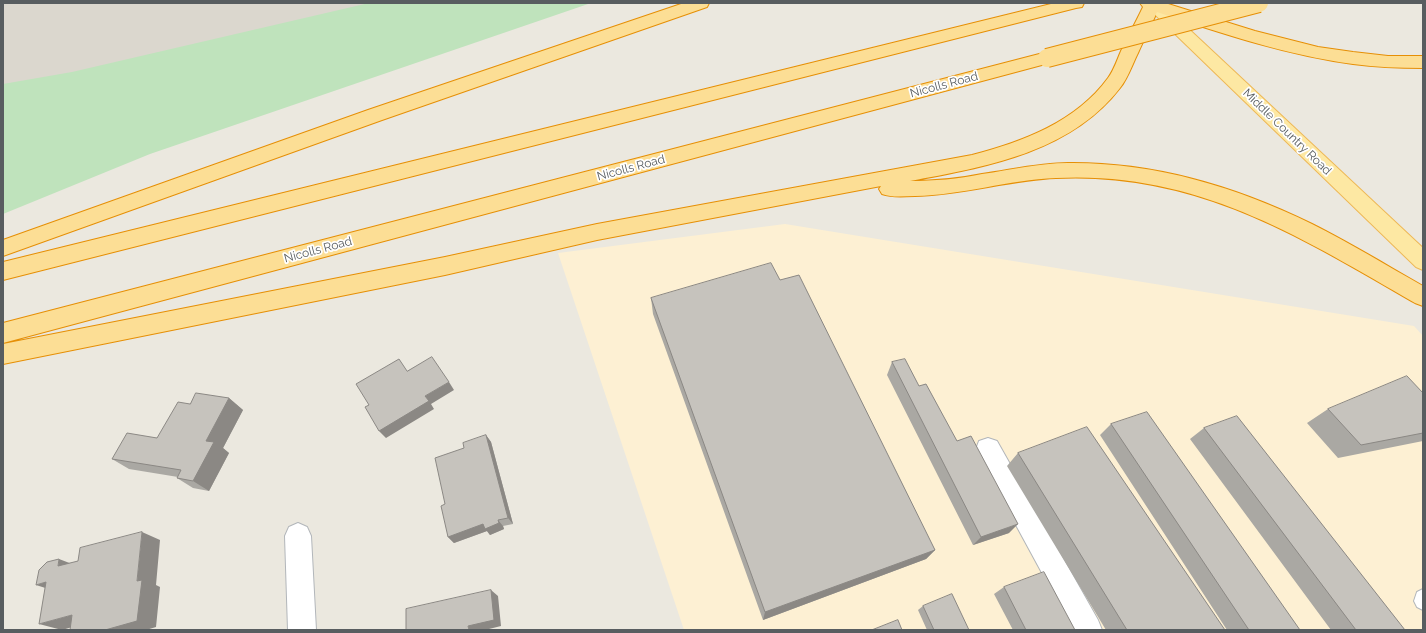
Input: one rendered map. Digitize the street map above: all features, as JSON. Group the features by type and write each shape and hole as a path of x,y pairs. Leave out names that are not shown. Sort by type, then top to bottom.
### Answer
{"highway":[{"path":"663,16 691,3"},
{"path":"3,248 368,118 701,3"},
{"path":"3,271 1076,3"},
{"path":"3,354 445,266 597,232 972,162 1018,149 1074,121 1091,107 1115,82 1151,3 1266,40 1316,52 1382,61 1423,62"},
{"name":"Nicolls Road","path":"3,333 1260,3"},
{"path":"806,193 952,186 1005,176 1068,170 1129,174 1165,180 1233,199 1266,212 1318,237 1423,297"}],"main road":[{"name":"Middle Country Road","path":"1151,3 1423,261"}],"street":[{"path":"988,449 1088,630"},
{"path":"298,536 302,630"}],"shaded area":[{"path":"3,3 445,3 3,99"},
{"path":"785,224 1414,326 1423,336 1423,630 684,630 558,253"}],"green space":[{"path":"369,3 591,3 150,154 3,214 3,84 72,72"}],"building":[{"path":"771,263 780,280 799,275 935,550 765,612 651,298"},
{"path":"432,357 449,382 425,396 429,401 379,431 365,407 369,405 356,384 399,359 407,371"},
{"path":"905,359 919,386 926,384 957,441 971,436 1018,524 981,537 892,362"},
{"path":"1407,376 1423,393 1423,433 1361,445 1328,409"},
{"path":"196,393 229,398 206,441 214,442 193,481 177,478 181,470 112,459 127,433 157,438 178,402 190,404"},
{"path":"1147,412 1300,630 1249,630 1111,424"},
{"path":"1237,416 1405,630 1356,630 1204,428"},
{"path":"1087,427 1225,630 1127,630 1018,453"},
{"path":"486,435 508,518 498,520 499,523 485,529 483,524 448,537 441,506 445,504 435,458 464,448 463,443"},
{"path":"142,532 137,581 142,580 137,621 105,630 70,630 72,615 39,624 46,582 36,585 39,570 47,562 59,559 58,566 78,561 80,548"},
{"path":"1044,572 1075,630 1026,630 1004,587"},
{"path":"491,590 494,620 468,626 469,630 406,630 406,609"},
{"path":"952,594 969,630 934,630 923,606"},
{"path":"898,620 902,630 872,630"}]}
